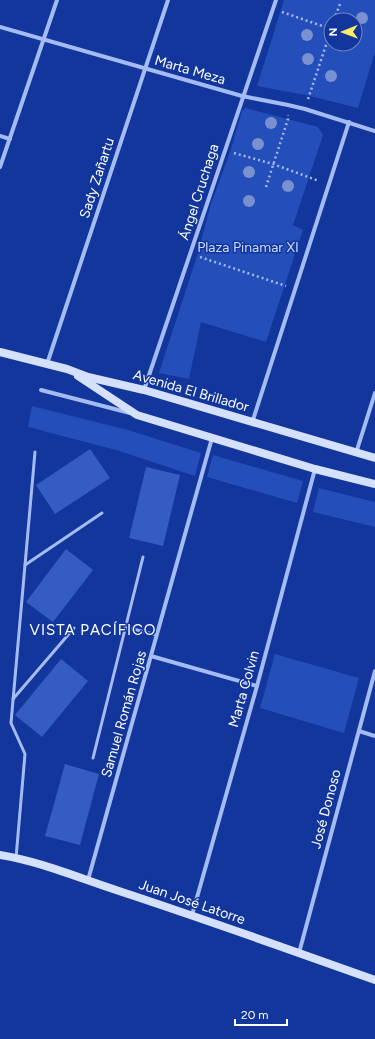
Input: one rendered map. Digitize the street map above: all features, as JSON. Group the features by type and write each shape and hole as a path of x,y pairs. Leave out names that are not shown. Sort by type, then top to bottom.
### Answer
{"street":[{"path":"0,167 57,0"},
{"name":"Sady Zañartu","path":"47,364 168,0"},
{"name":"Ángel Cruchaga","path":"144,390 242,96 276,0"},
{"name":"Marta Meza","path":"0,27 242,96 288,104 375,131"},
{"path":"252,422 296,289 328,185 350,122"},
{"path":"0,136 10,139"},
{"name":"Avenida El Brillador","path":"0,352 67,369 88,377 144,390 375,458"},
{"path":"67,369 137,415"},
{"path":"41,390 137,415 315,469 375,484"},
{"path":"356,453 375,393"},
{"name":"Samuel Román Rojas","path":"88,881 212,438"},
{"name":"Marta Colvin","path":"192,915 257,686 315,469"},
{"path":"152,656 257,686"},
{"name":"José Donoso","path":"299,953 375,671"},
{"path":"359,731 375,736"},
{"name":"Juan José Latorre","path":"0,855 65,871 88,881 192,915 375,980"}],"lane":[{"path":"16,858 25,754 11,723 35,452"},
{"path":"25,565 102,513"},
{"path":"93,758 143,557"},
{"path":"125,627 157,635"},
{"path":"13,699 74,628"}],"path":[{"path":"337,12 340,4"},
{"path":"273,8 323,26"},
{"path":"305,109 324,52"},
{"path":"266,187 288,119 288,104"},
{"path":"225,149 230,152 273,164 328,185"},
{"path":"190,253 296,289"}],"green space":[{"path":"284,0 375,0 375,52 358,108 310,96 257,86"},
{"name":"Plaza Pinamar XI","path":"245,108 318,127 323,135 293,225 303,230 266,342 201,322 189,379 159,373 197,256 211,204 230,152 242,111"},
{"path":"32,406 128,430 201,453 195,476 116,450 28,427"},
{"path":"213,455 303,481 297,503 207,477"},
{"path":"319,488 375,502 375,527 313,512"},
{"path":"275,654 359,678 344,733 260,708"}],"building":[{"path":"90,449 110,478 55,514 36,485"},
{"path":"146,467 180,475 163,546 129,538"},
{"path":"66,549 93,570 53,622 26,602"},
{"path":"61,659 88,681 42,737 15,715"},
{"path":"65,764 99,774 80,845 45,836"}],"district":[{"name":"VISTA PACÍFICO","path":"93,630"}]}
